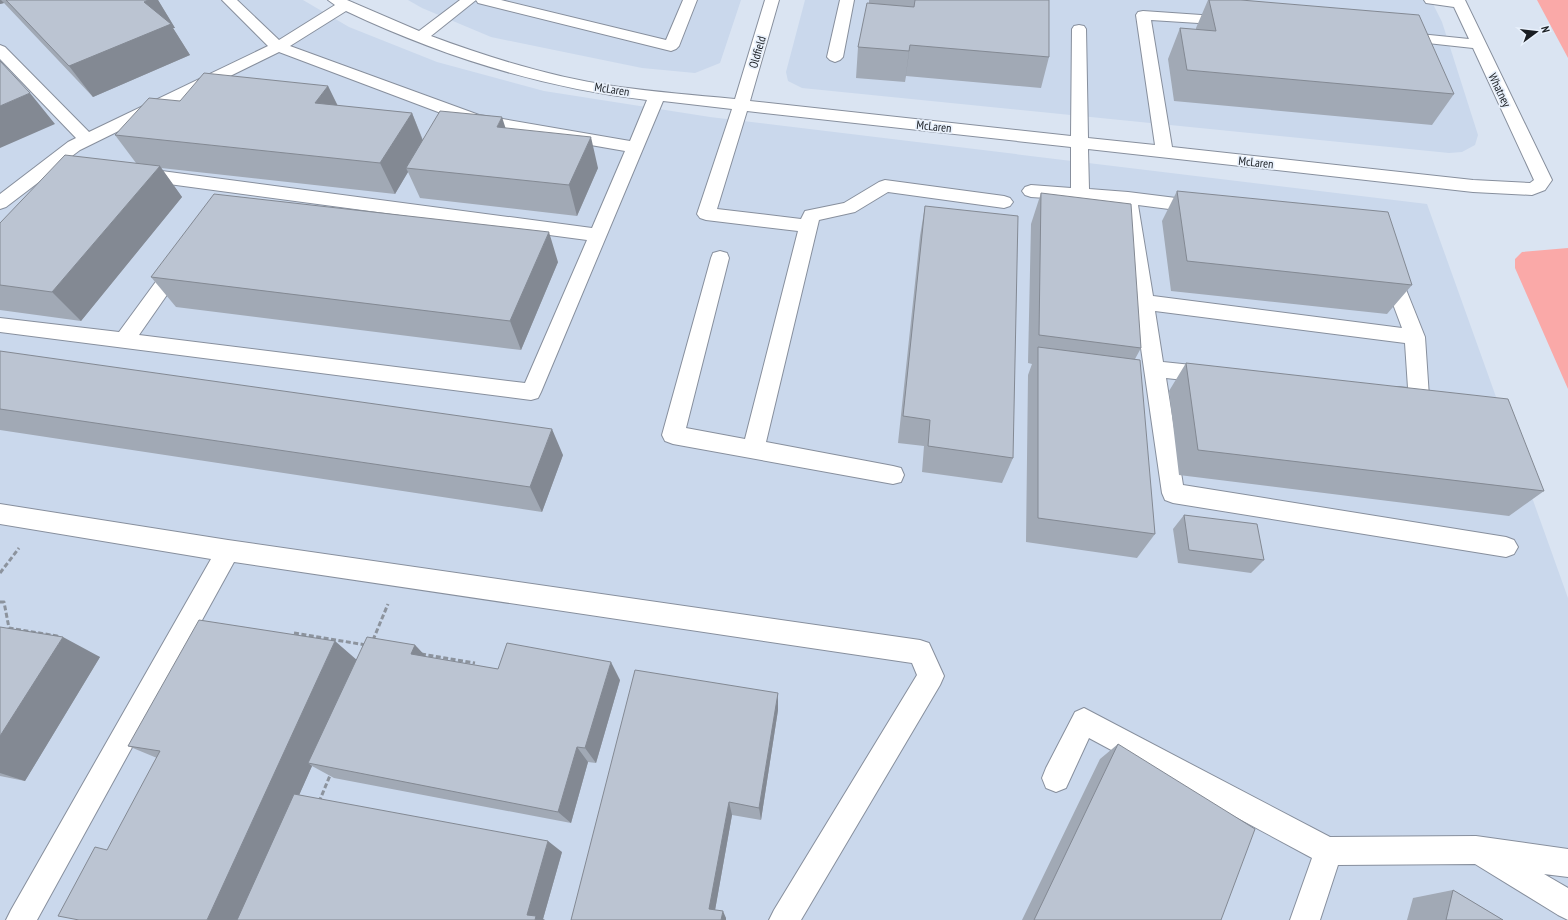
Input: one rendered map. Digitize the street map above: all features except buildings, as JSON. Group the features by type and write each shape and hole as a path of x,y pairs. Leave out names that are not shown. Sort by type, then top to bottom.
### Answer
{"street":[{"path":"228,0 278,47 476,120 635,147"},
{"path":"421,38 469,0"},
{"path":"483,0 671,46 690,2 673,0"},
{"name":"Oldfield","path":"772,0 741,105 706,214 809,226"},
{"path":"835,57 847,0"},
{"path":"1431,0 1459,1"},
{"name":"Whatney","path":"1459,1 1543,180"},
{"path":"0,203 74,146 278,47 340,3"},
{"name":"McLaren","path":"340,3 377,20 458,52 526,72 613,91 1473,186 1532,189 1539,186 1543,180"},
{"path":"1164,152 1143,15 1244,22"},
{"path":"1079,29 1080,195"},
{"path":"1384,35 1478,44"},
{"path":"0,50 87,140"},
{"path":"0,74 19,70"},
{"path":"0,325 531,392 656,96"},
{"path":"53,163 114,171 231,193 598,235"},
{"path":"753,449 811,215 850,208 885,186 1004,202"},
{"path":"1031,191 1128,198 1220,210"},
{"path":"1128,198 1173,493 1506,547"},
{"path":"124,341 189,251"},
{"path":"1380,393 1419,397 1415,337 1382,251"},
{"path":"720,258 673,436 893,475"},
{"path":"1144,302 1415,337"},
{"path":"1154,369 1232,377"},
{"path":"0,514 228,551 920,652 931,676 784,920"},
{"path":"21,920 228,551"},
{"path":"1056,778 1084,721 1328,851 1476,850 1568,862"},
{"path":"1476,850 1568,905"},
{"path":"1305,920 1328,851"}],"path":[{"path":"294,633 371,646 400,576"},
{"path":"0,602 4,602 9,628 57,636 53,642"},
{"path":"415,653 475,663"},
{"path":"316,810 334,765"}],"shaded area":[{"path":"0,0 303,0 349,27 437,62 544,91 710,117 1427,204 1568,598 1568,920 0,920"},
{"path":"408,0 741,0 720,63 695,73 642,68 491,37 422,8"},
{"path":"805,0 1431,0 1442,22 1478,135 1475,145 1462,152 1449,153 802,88 788,81 786,72"},
{"path":"1537,0 1568,0 1568,58"},
{"path":"1568,248 1568,389 1515,268 1515,259 1522,252"}]}
